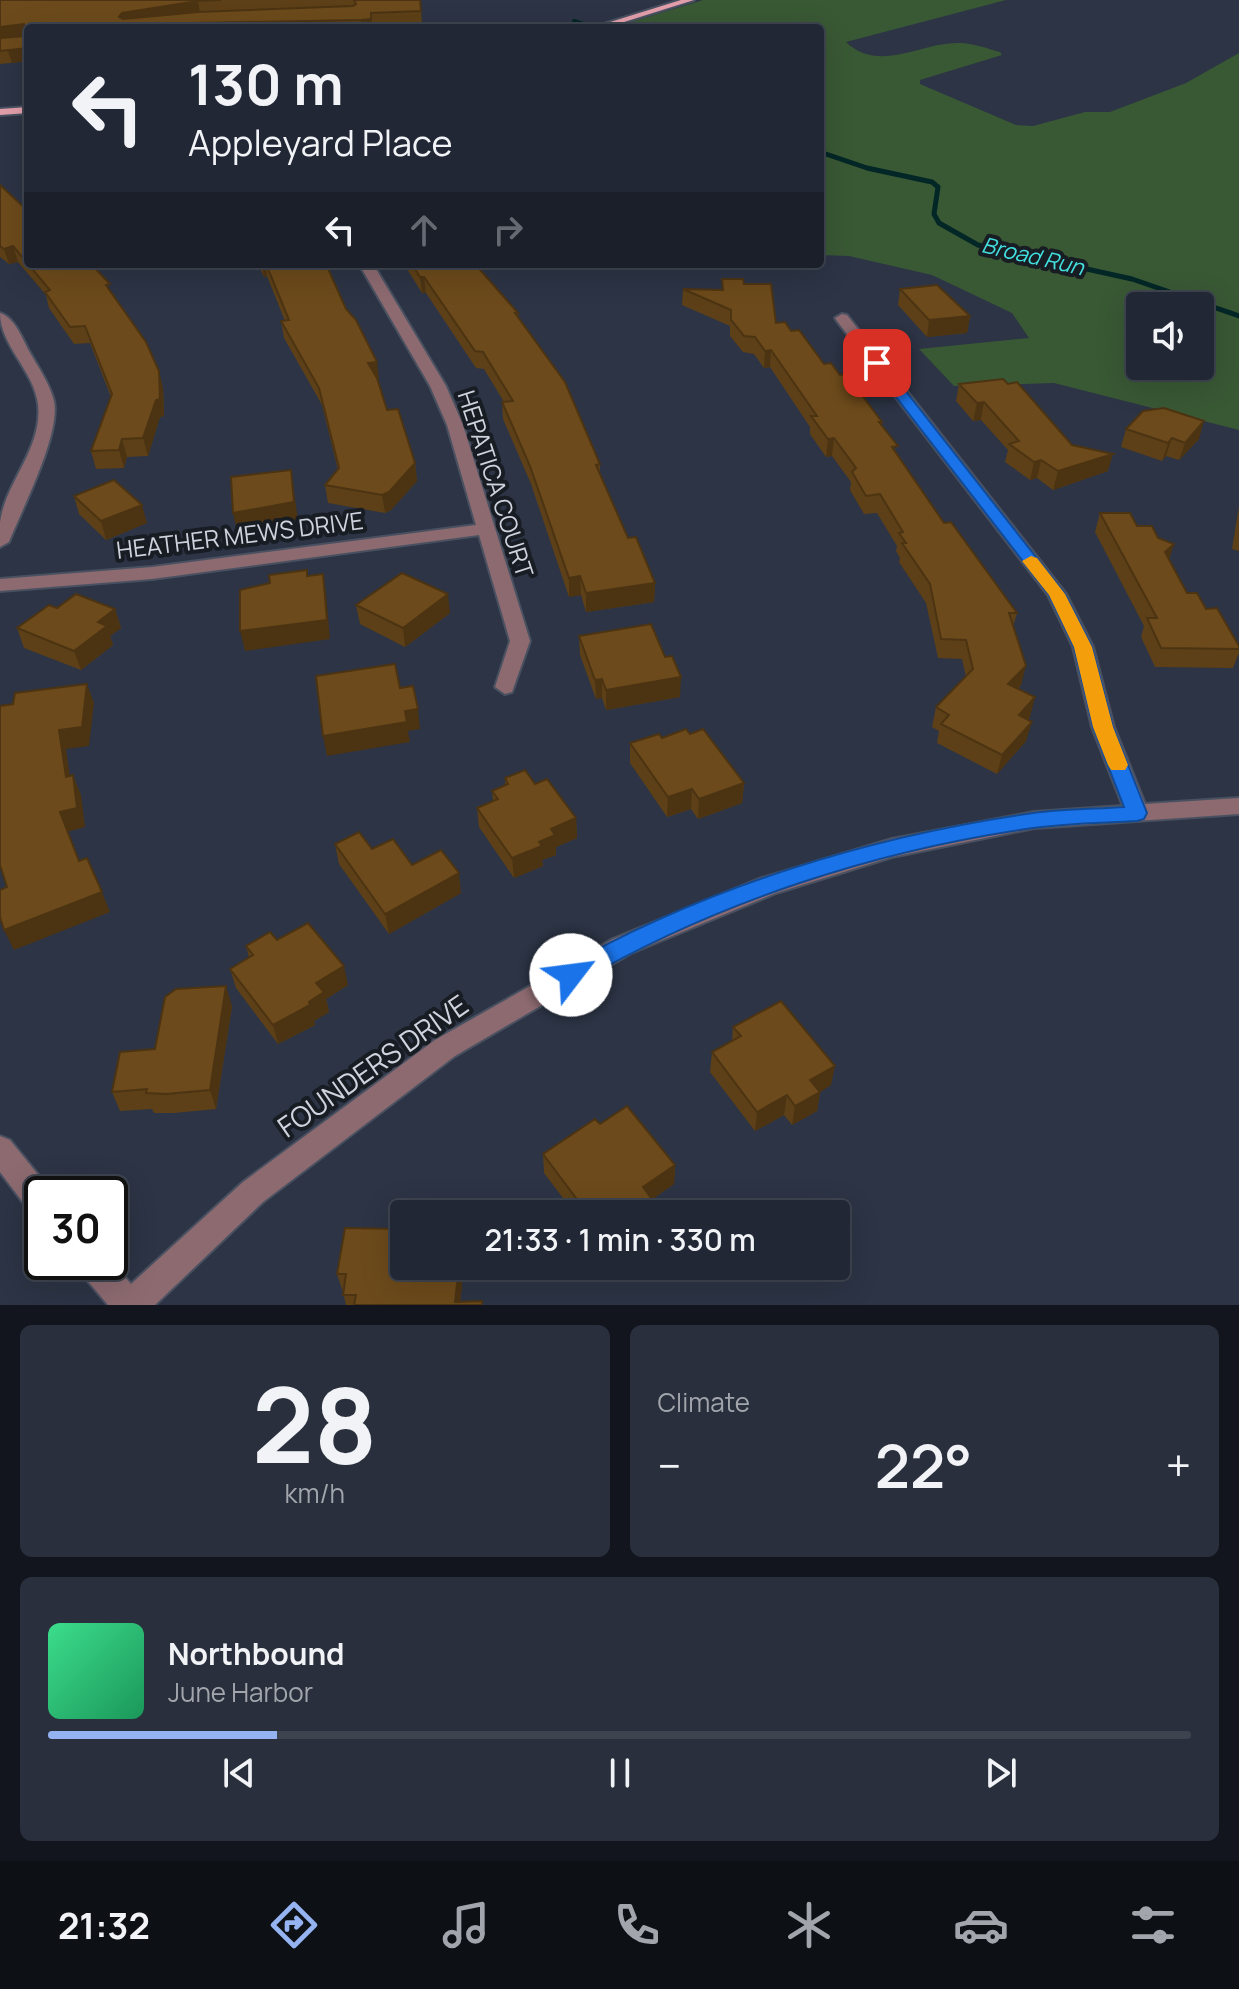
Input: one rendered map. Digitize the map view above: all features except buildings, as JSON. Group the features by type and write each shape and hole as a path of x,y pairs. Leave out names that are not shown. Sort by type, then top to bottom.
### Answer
{"main road":[{"path":"608,24 690,0"},
{"path":"0,112 24,110"}],"street":[{"name":"HEPATICA COURT","path":"368,268 438,386 455,425 520,641 505,687"},
{"path":"0,317 10,329 37,379 46,402 46,429 0,542"},
{"path":"842,318 1057,594 1083,647 1103,727 1137,813"},
{"name":"HEATHER MEWS DRIVE","path":"0,585 152,573 486,529"},
{"name":"FOUNDERS DRIVE","path":"130,1305 253,1192 445,1048 622,946 768,886 892,848 1034,820 1239,806"},
{"path":"0,1149 24,1180"},
{"path":"108,1280 130,1305"}],"green space":[{"path":"703,0 1006,0 846,42 859,51 885,56 956,43 973,44 1000,52 1002,55 920,80 920,84 1016,125 1033,126 1085,112 1110,112 1186,83 1239,53 1239,430 1054,383 954,386 919,349 1029,338 1012,313 932,275 849,256 824,255 824,24 624,24"}],"waterway":[{"name":"Broad Run","path":"574,21 583,24"},
{"name":"Broad Run","path":"824,153 867,168 932,182 938,187 934,214 939,223 978,245 1132,279 1239,316"}],"slow traffic":[{"path":"1031,561 1057,594 1083,647 1103,727 1118,765"}],"route":[{"path":"571,975 622,946 726,902 892,848 1034,820 1137,813 1103,727 1083,647 1057,594 877,363"}]}
